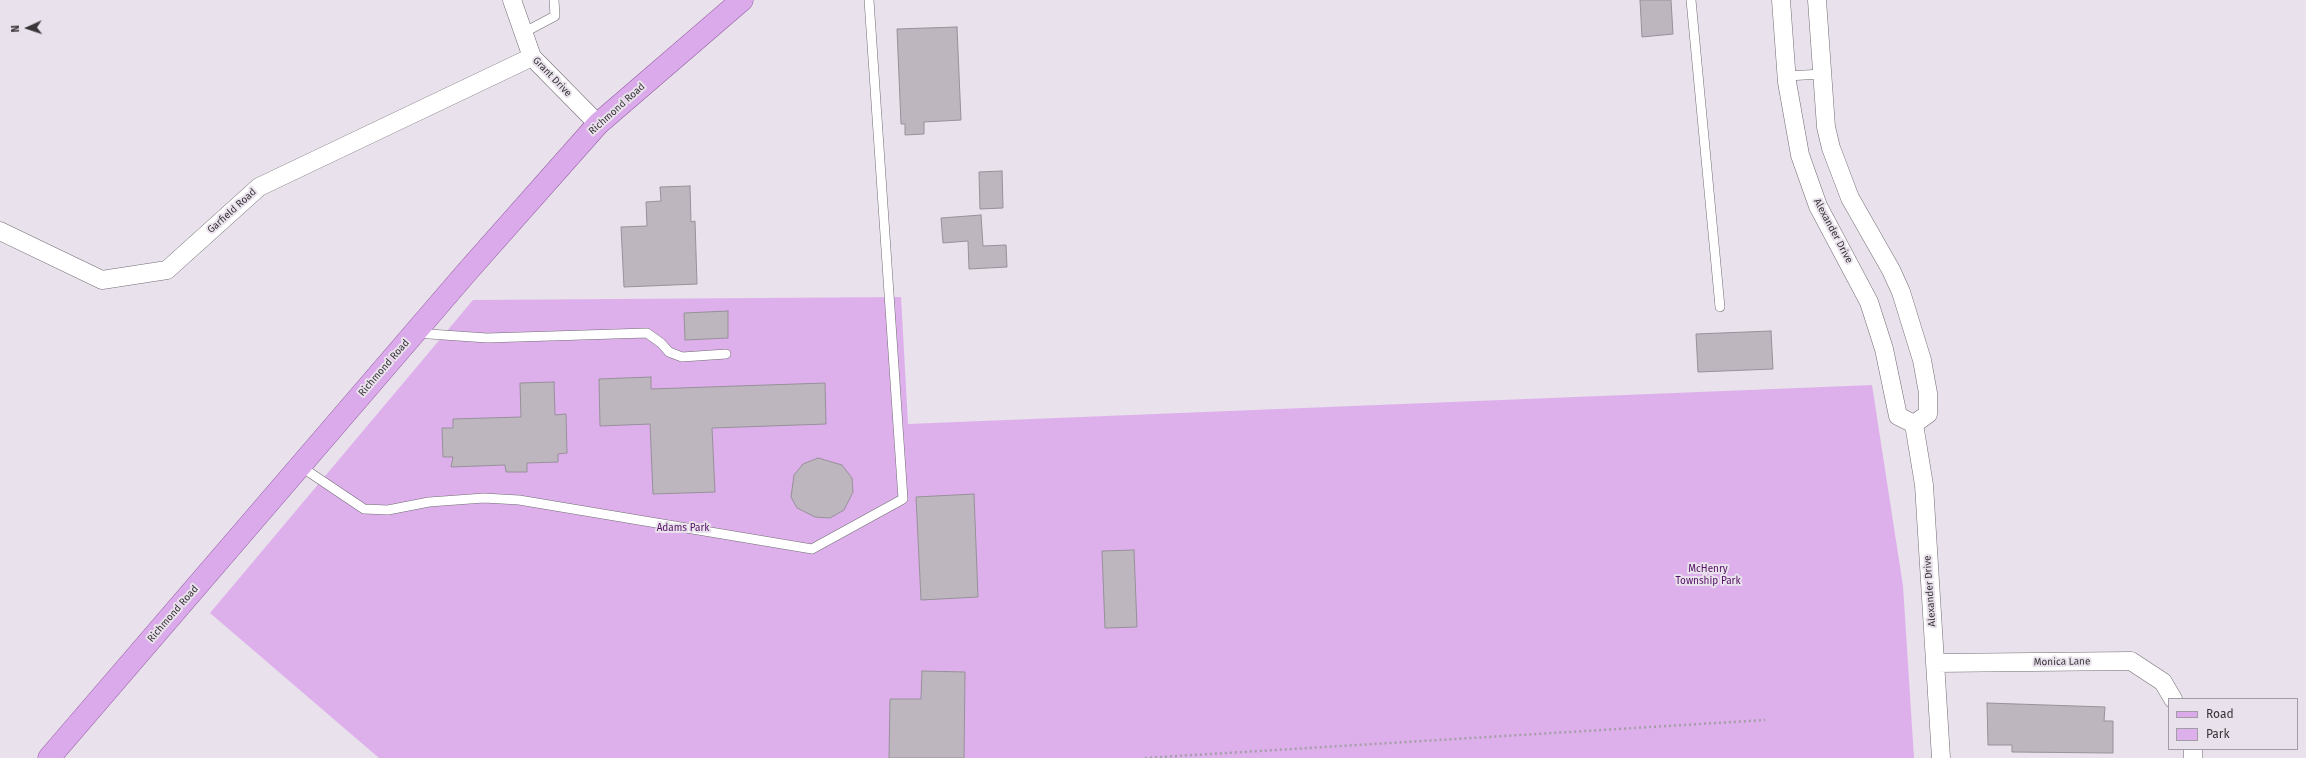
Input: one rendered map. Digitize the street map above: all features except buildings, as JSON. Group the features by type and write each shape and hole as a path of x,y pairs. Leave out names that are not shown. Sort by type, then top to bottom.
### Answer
{"main road":[{"name":"Richmond Road","path":"49,758 414,333 598,124 742,0"}],"street":[{"name":"Grant Drive","path":"512,0 532,57 598,124"},
{"name":"Alexander Drive","path":"1781,0 1792,123 1806,175 1818,206 1869,302 1884,349 1898,416 1914,424 1924,485 1941,758"},
{"path":"1817,0 1826,127 1836,162 1850,198 1891,270 1901,292 1922,360 1928,393 1928,414 1914,424"},
{"name":"Garfield Road","path":"0,231 102,280 167,270 259,187 532,57"},
{"name":"Monica Lane","path":"1935,663 2132,661 2163,682 2172,698"}],"lane":[{"path":"523,33 555,16 554,0"},
{"path":"300,466 364,509 388,510 430,502 484,498 519,500 812,549 903,498 869,0"},
{"path":"1691,0 1720,307"},
{"path":"1787,76 1822,74"},
{"path":"414,333 487,338 647,333 661,342 668,352 682,356 726,354"}],"path":[{"path":"1145,758 1765,720"}],"green space":[{"path":"901,297 908,424 1872,385 1903,586 1914,758 379,758 210,613 473,300"}],"park label":[{"name":"Adams Park","path":"683,528"},
{"name":"McHenry Township Park","path":"1708,574"}]}
